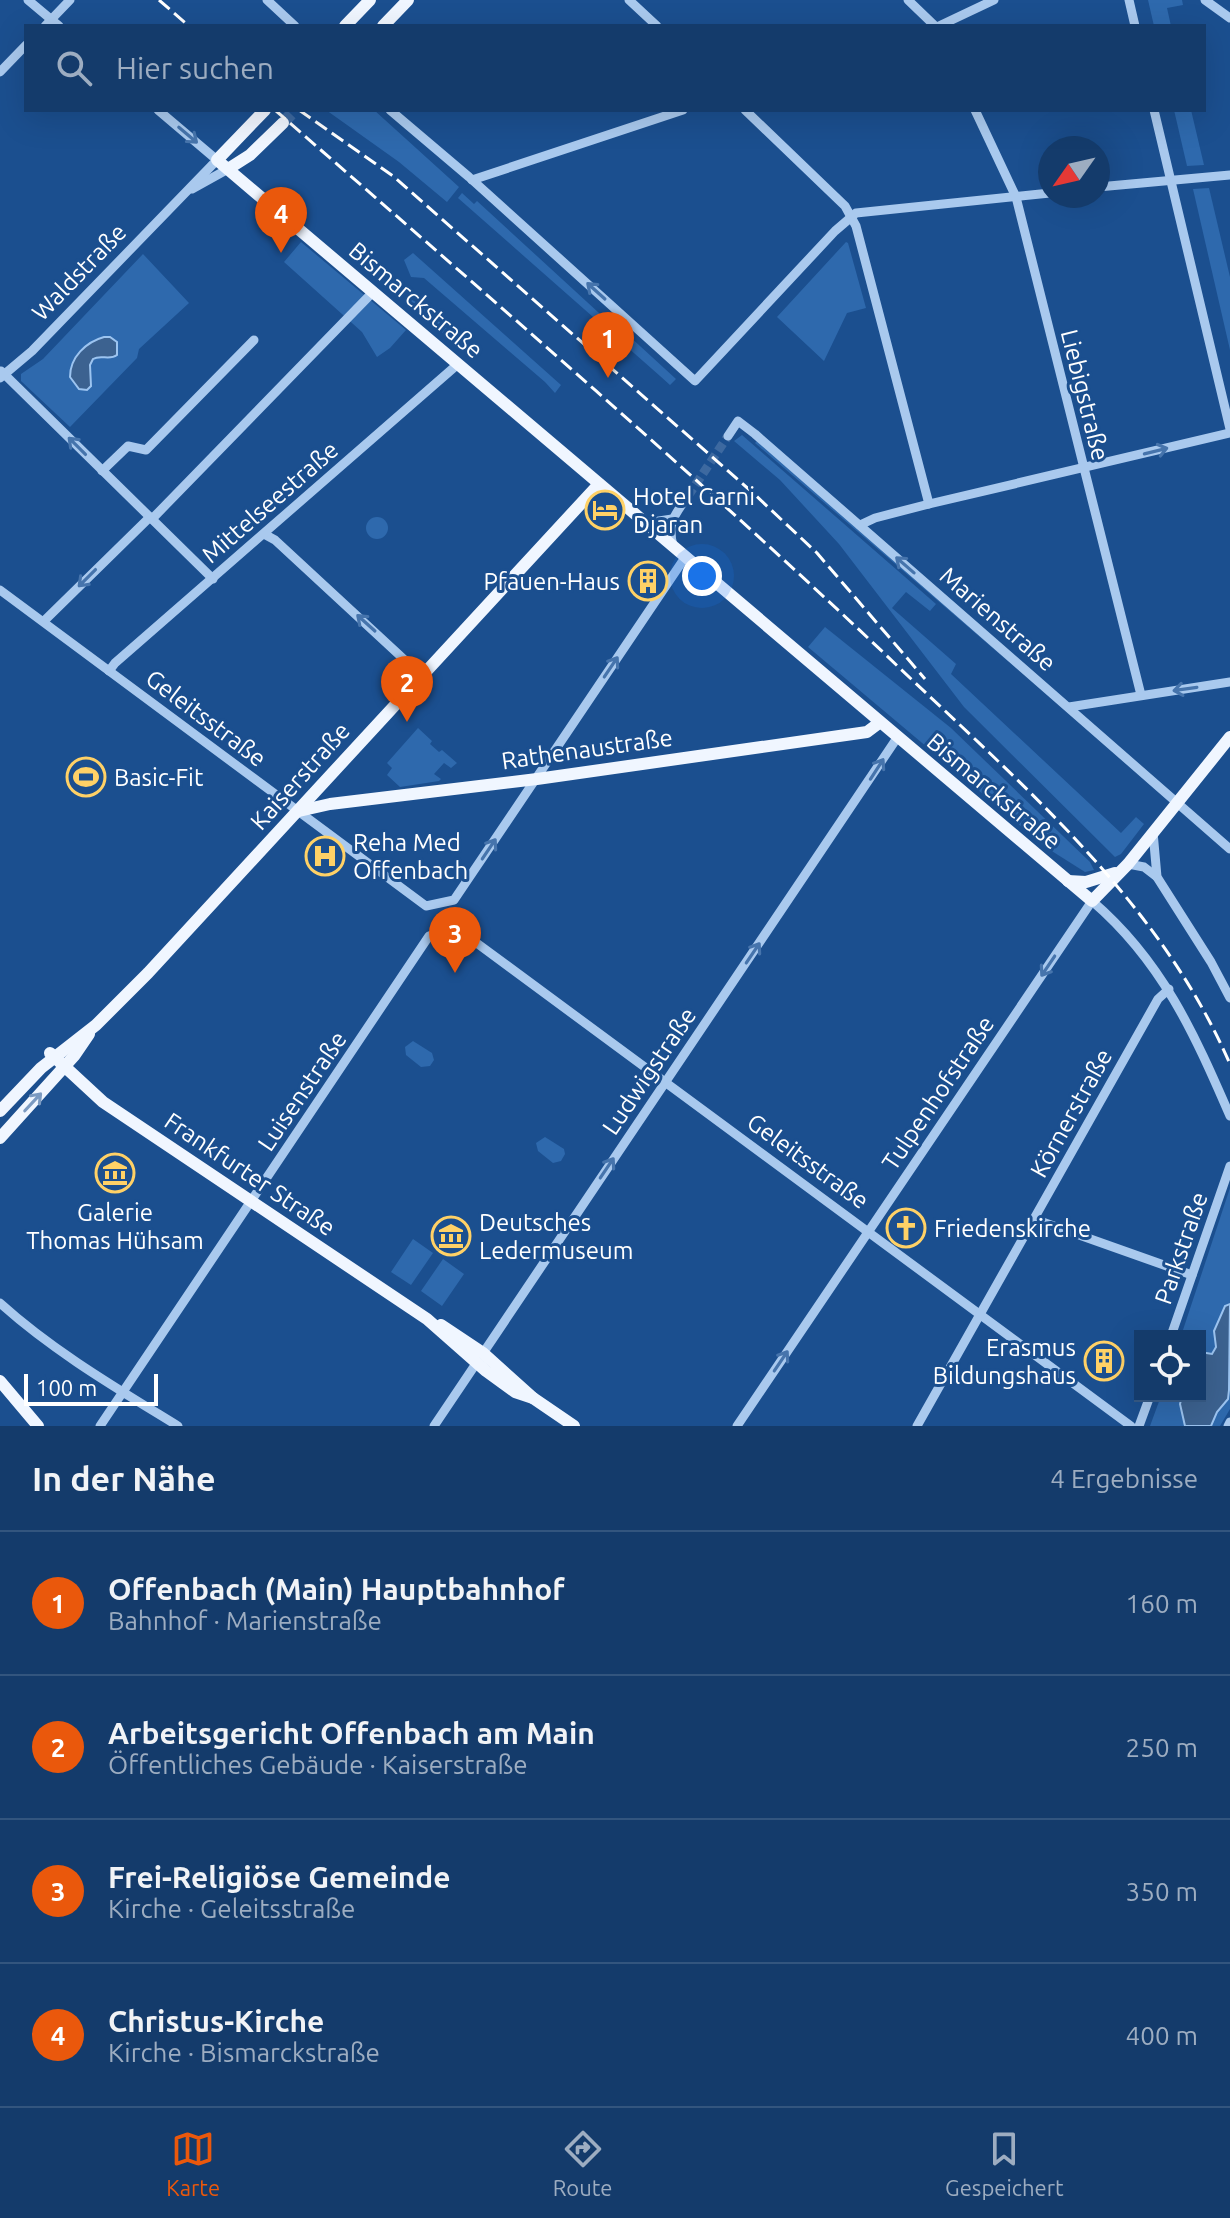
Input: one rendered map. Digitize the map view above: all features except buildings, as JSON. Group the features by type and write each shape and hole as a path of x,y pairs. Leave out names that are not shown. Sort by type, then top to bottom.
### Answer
{"main road":[{"path":"347,24 370,0"},
{"path":"385,24 408,0"},
{"name":"Waldstraße","path":"217,160 263,112"},
{"name":"Waldstraße","path":"228,169 250,155 283,123"},
{"name":"Bismarckstraße","path":"217,160 1092,901"},
{"name":"Kaiserstraße","path":"0,1135 64,1067 96,1025 148,973 599,484"},
{"name":"Rathenaustraße","path":"298,811 330,804 537,779 867,732 879,723"},
{"path":"1092,901 1125,867 1230,737"},
{"path":"1066,881 1093,881 1125,867"},
{"name":"Kaiserstraße","path":"0,1111 52,1055 96,1025"},
{"name":"Frankfurter Straße","path":"52,1055 103,1102 427,1319 450,1330 515,1392 533,1398 574,1426"},
{"path":"0,1381 38,1426"},
{"path":"0,1388 16,1402"}],"street":[{"path":"28,0 52,24 70,0"},
{"path":"267,0 293,24"},
{"path":"629,0 655,24"},
{"path":"908,0 935,24"},
{"path":"941,24 994,0"},
{"path":"1129,0 1135,24"},
{"path":"1205,0 1230,18"},
{"path":"0,72 24,47"},
{"name":"Bismarckstraße","path":"160,112 217,160"},
{"path":"392,112 695,381 851,216 863,211 1038,194"},
{"path":"472,180 677,112"},
{"path":"747,112 845,206 859,233 929,504"},
{"name":"Liebigstraße","path":"976,112 1016,197 1141,695"},
{"path":"860,525 929,504 1230,431 1154,112"},
{"name":"Waldstraße","path":"1,374 32,351 217,160"},
{"name":"Waldstraße","path":"186,193 228,169"},
{"path":"1110,186 1230,175"},
{"path":"44,621 151,518 373,292"},
{"path":"102,471 128,446 146,450 254,340"},
{"name":"Mittelseestraße","path":"109,671 458,364"},
{"path":"1,374 213,579"},
{"name":"Marienstraße","path":"728,436 738,421 1230,849"},
{"path":"673,546 669,531 672,519 688,496"},
{"path":"646,523 672,519"},
{"path":"264,534 275,540 422,676"},
{"path":"537,779 686,556"},
{"name":"Geleitsstraße","path":"0,590 426,906 454,900 537,779"},
{"path":"1069,707 1230,682"},
{"name":"Ludwigstraße","path":"434,1426 897,738"},
{"path":"1153,832 1157,877"},
{"path":"1125,867 1144,867 1157,877 1230,998"},
{"name":"Bismarckstraße","path":"1092,901 1140,948 1169,989 1230,1116"},
{"name":"Tulpenhofstraße","path":"737,1426 1092,901"},
{"name":"Geleitsstraße","path":"459,930 1131,1426"},
{"name":"Luisenstraße","path":"100,1426 429,936 459,930"},
{"name":"Körnerstraße","path":"917,1426 1158,999 1169,989"},
{"name":"Parkstraße","path":"1173,1330 1229,1170"},
{"path":"1034,1219 1192,1275"},
{"path":"0,1303 25,1325 178,1426"},
{"path":"1139,1426 1148,1402"}],"shaded area":[{"path":"1148,0 1182,0 1183,5 1167,8 1171,24 1154,24"},
{"path":"329,112 376,112 459,187 447,202 399,162"},
{"path":"1174,112 1191,112 1204,165 1187,166"},
{"path":"1209,188 1230,277 1230,350 1193,189"},
{"path":"462,193 474,204 477,201 676,379 670,385 458,198"},
{"path":"301,242 406,330 390,348 377,357 362,332 284,262"},
{"path":"846,242 866,308 847,313 824,361 777,317"},
{"path":"413,253 561,385 555,393 424,278 411,277 404,260"},
{"path":"143,254 189,303 139,349 137,358 70,427 21,381 21,374 43,359"},
{"path":"410,299 420,304 466,346 458,346 407,302"},
{"path":"104,337 117,342 117,355 93,359 90,365 91,386 87,390 79,389 70,377 73,363 85,347"},
{"path":"742,435 936,604 930,611 906,592 892,608 956,664 951,674 1121,833 1136,817 1144,824 1121,854 1115,857 964,707 839,544 780,480 734,441"},
{"path":"757,441 1026,677 755,443"},
{"path":"377,517 385,520 388,528 385,536 377,539 369,536 366,528 369,520"},
{"path":"825,627 951,728 1090,862 1094,870 1085,872 1047,848 808,647"},
{"path":"418,728 432,741 430,744 457,763 451,768 444,763 434,774 441,779 439,781 400,787 387,775 392,768 387,763"},
{"path":"413,1041 432,1053 434,1060 430,1066 421,1067 406,1055 405,1047"},
{"path":"545,1137 564,1149 561,1161 553,1163 538,1151 536,1143"},
{"path":"1230,1188 1230,1409 1220,1426 1150,1426 1159,1402 1206,1402 1206,1330 1183,1330"},
{"path":"413,1239 433,1253 411,1285 391,1272"},
{"path":"443,1259 464,1274 442,1306 421,1291"},
{"path":"1230,1304 1228,1399 1211,1426 1185,1426 1180,1402 1206,1402 1206,1353 1212,1354 1216,1347 1214,1331 1225,1306"}],"tunnel":[{"path":"283,123 293,112"},
{"path":"688,496 728,436"}],"railway":[{"path":"159,0 187,24"},
{"path":"277,112 736,516 1032,795 1123,893 1164,947 1200,1003 1230,1064"},
{"path":"302,112 393,176 752,492 817,553 925,679"}],"place":[{"name":"Christus-Kirche","path":"281,253"},
{"name":"Offenbach (Main) Hauptbahnhof","path":"608,378"},
{"name":"Hotel Garni Djaran","path":"605,510"},
{"name":"Pfauen-Haus","path":"648,581"},
{"name":"Arbeitsgericht Offenbach am Main","path":"407,722"},
{"name":"Basic-Fit","path":"86,777"},
{"name":"Reha Med Offenbach","path":"325,856"},
{"name":"Frei-Religiöse Gemeinde","path":"455,973"},
{"name":"Galerie Thomas Hühsam","path":"115,1173"},
{"name":"Friedenskirche","path":"906,1228"},
{"name":"Deutsches Ledermuseum","path":"451,1236"},
{"name":"Erasmus Bildungshaus","path":"1104,1361"}]}
